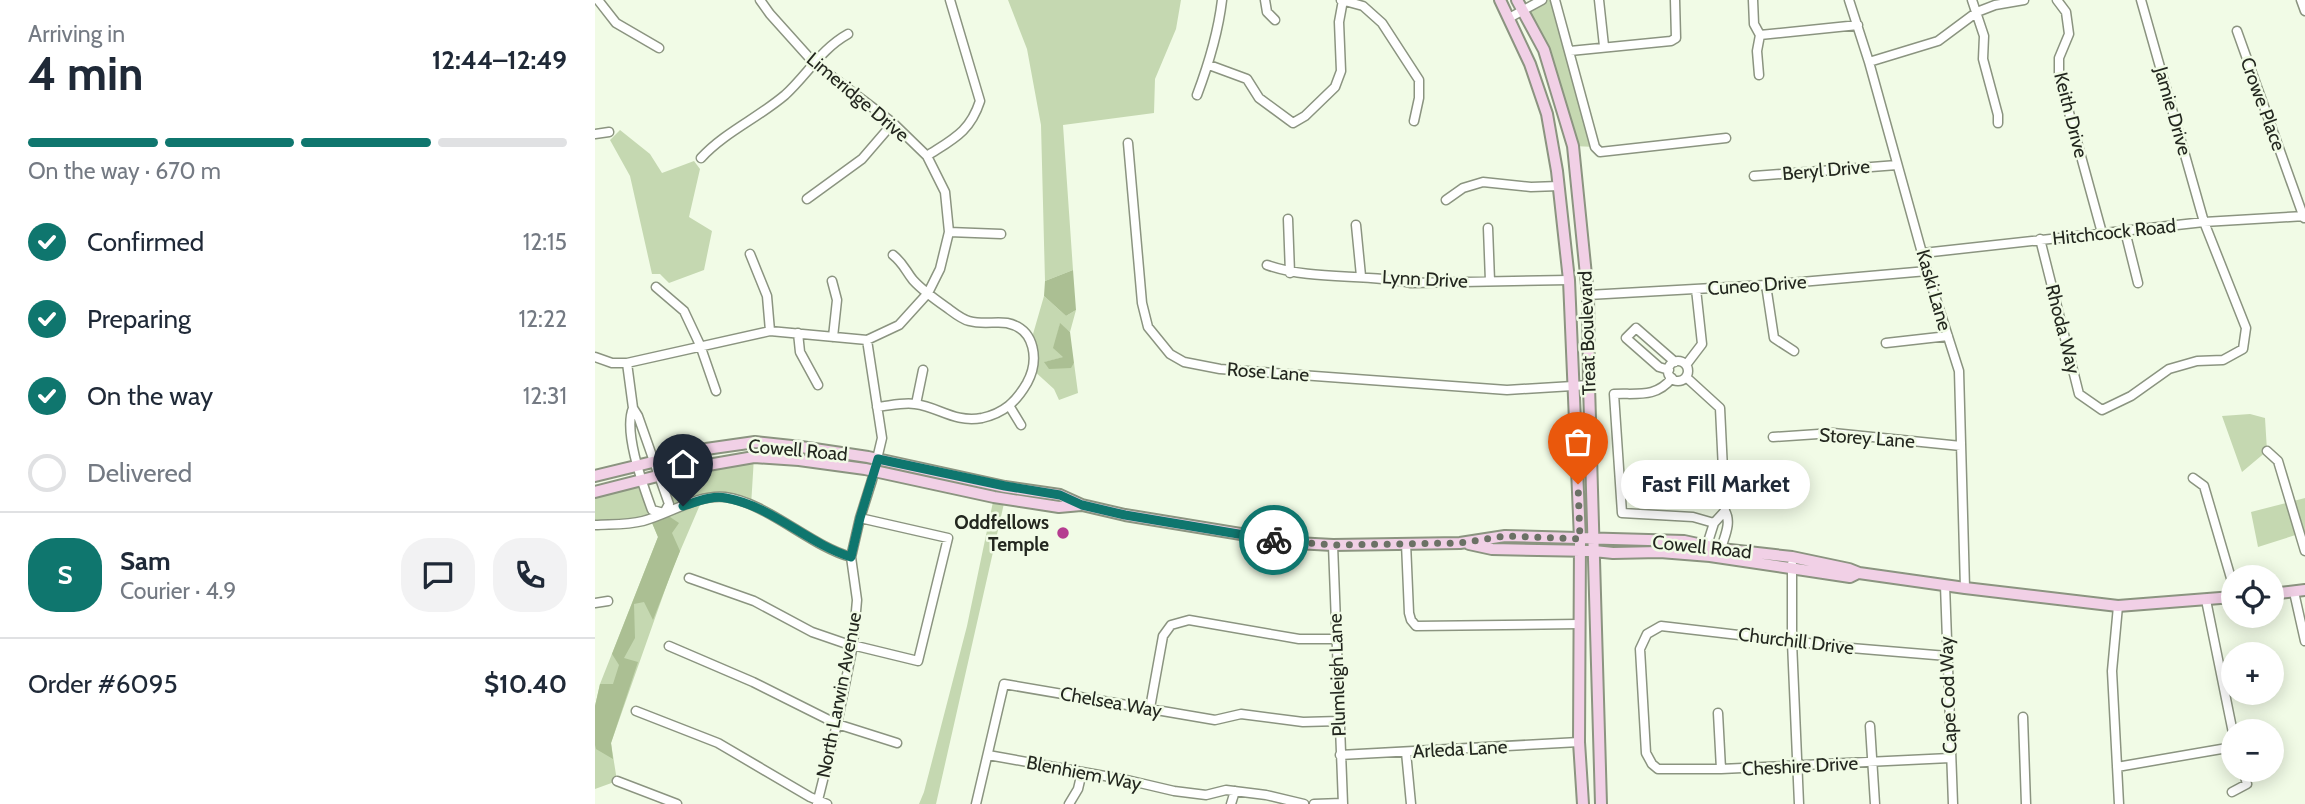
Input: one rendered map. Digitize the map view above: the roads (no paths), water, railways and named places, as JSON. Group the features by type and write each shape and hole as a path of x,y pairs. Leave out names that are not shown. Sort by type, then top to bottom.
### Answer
{"street":[{"path":"598,0 615,23 659,48"},
{"name":"Limeridge Drive","path":"595,357 613,363 627,363 770,331 866,340 899,325 928,293 940,269 949,232 945,192 927,156 893,123 814,63 769,14 760,0"},
{"path":"927,156 963,132 975,118 980,101 950,0"},
{"path":"1197,95 1209,65 1222,0"},
{"path":"1265,0 1266,12 1275,20"},
{"path":"1209,65 1247,79 1259,98 1293,123 1305,116 1335,87 1341,71 1339,22 1342,0 1363,6 1383,23 1419,80 1419,98 1413,121"},
{"name":"Treat Boulevard","path":"1500,0 1531,64 1547,114 1559,186 1569,280 1580,539 1579,742 1583,804"},
{"path":"1509,18 1521,5 1542,0"},
{"path":"1555,0 1595,147 1600,152 1726,138"},
{"path":"1599,0 1604,46"},
{"path":"1570,51 1671,41 1676,38 1675,0"},
{"path":"1753,0 1754,24 1760,35 1757,51 1759,75"},
{"name":"Kaski Lane","path":"1849,0 1927,271 1959,371 1965,588"},
{"path":"1972,0 1984,36 1983,60 1998,123"},
{"path":"1869,62 1938,41 1977,12 1995,5 2024,0"},
{"name":"Keith Drive","path":"2057,0 2066,12 2069,34 2059,58 2059,76 2102,233"},
{"name":"Jamie Drive","path":"2141,0 2204,222"},
{"path":"2301,0 2305,11"},
{"name":"Treat Boulevard","path":"1521,5 1544,50 1573,146 1588,295 1588,385 1601,804"},
{"path":"1760,35 1858,25"},
{"name":"Crowe Place","path":"2237,32 2304,218"},
{"path":"701,158 713,145 784,95 833,42 848,34"},
{"path":"807,199 862,159 893,123"},
{"path":"595,134 609,132"},
{"name":"Rose Lane","path":"1128,143 1142,303 1148,327 1170,354 1184,362 1220,369 1507,390 1588,385"},
{"name":"Beryl Drive","path":"1755,176 1897,164"},
{"path":"1446,200 1463,188 1483,182 1531,187 1559,186"},
{"name":"Hitchcock Road","path":"1923,253 2204,222 2304,218"},
{"path":"1288,219 1290,273"},
{"name":"Rhoda Way","path":"2040,239 2079,394 2102,410 2131,396 2169,369 2197,361 2223,360 2243,349 2246,328 2204,222"},
{"name":"Lynn Drive","path":"1356,225 1361,276"},
{"name":"Lynn Drive","path":"1487,228 1490,281"},
{"path":"2125,231 2138,283"},
{"path":"949,232 1001,234"},
{"path":"750,254 767,296 770,331"},
{"path":"877,407 916,404 954,417 969,419 996,414 1010,407 1031,375 1035,356 1031,341 1019,328 1006,323 988,324 967,320 943,305 913,280 904,264 893,255"},
{"name":"Lynn Drive","path":"1266,265 1290,273 1361,276 1411,283 1569,280"},
{"name":"Cuneo Drive","path":"1588,295 1766,285 1927,271"},
{"path":"832,281 837,300 832,337"},
{"path":"1766,285 1774,338 1794,351"},
{"path":"656,287 684,311 700,345 716,391"},
{"path":"1686,365 1702,344 1696,289"},
{"path":"1672,370 1658,367 1626,338 1629,332 1636,328 1672,370 1677,381 1686,377 1688,371 1686,365 1681,362 1672,370 1663,390 1614,394 1622,513 1693,517 1714,523"},
{"path":"799,333 800,352 818,385"},
{"path":"1886,343 1948,336"},
{"name":"North Larwin Avenue","path":"821,803 853,645 857,600 851,557 882,438 866,340"},
{"path":"627,363 633,408 629,425 641,480 652,510 664,513"},
{"path":"916,404 923,370"},
{"path":"1686,377 1720,408 1725,511 1728,523 1721,549"},
{"path":"1010,407 1021,425"},
{"path":"633,408 669,504 664,513"},
{"name":"Storey Lane","path":"1773,437 1833,433 1961,446"},
{"name":"Cowell Road","path":"595,476 654,460 755,442 801,447 876,465 1060,495 1082,505 1259,538 1332,545 1460,543 1505,536 1580,539 1594,545"},
{"path":"2267,451 2278,461 2305,551"},
{"name":"Cowell Road","path":"595,492 659,475 754,457 876,465"},
{"path":"2193,478 2204,486 2227,565"},
{"path":"595,524 645,521 702,500 725,497 751,506 851,557"},
{"path":"1708,551 1714,523 1725,511"},
{"path":"689,578 754,601 812,632 918,661 948,538 860,518"},
{"name":"Cowell Road","path":"1460,543 1492,549 1580,551 1594,545 1684,541 1708,551 1792,569 1850,577 1859,573"},
{"path":"1406,543 1409,613 1416,625 1579,624"},
{"name":"Plumleigh Lane","path":"1332,545 1343,803"},
{"name":"Cowell Road","path":"1708,551 1721,549 1792,557 1859,573 2118,606 2221,598"},
{"path":"1792,557 1792,642 1799,804"},
{"name":"Cape Cod Way","path":"1945,585 1953,804"},
{"path":"2299,591 2305,641"},
{"path":"2206,600 2230,719"},
{"path":"595,603 608,601"},
{"path":"2118,606 2112,671 2119,804"},
{"path":"1150,708 1163,636 1171,625 1188,620 1299,639 1335,639"},
{"name":"Churchill Drive","path":"1652,764 1646,753 1640,649 1647,634 1661,626 1792,642 1947,656"},
{"path":"669,646 753,682 837,724 897,743"},
{"name":"Chelsea Way","path":"977,804 1004,684 1215,720 1241,714 1303,722 1340,721"},
{"path":"636,711 718,743 821,803"},
{"path":"1718,713 1721,769"},
{"path":"2023,717 2025,804"},
{"path":"1870,726 1875,804"},
{"name":"Arleda Lane","path":"1340,755 1579,742"},
{"path":"2117,767 2221,749"},
{"path":"1406,752 1411,804"},
{"name":"Blenhiem Way","path":"989,755 1174,791 1206,795 1226,790 1266,795 1304,804"},
{"name":"Cheshire Drive","path":"1652,764 1665,770 1721,769 1950,758"},
{"path":"1069,804 1078,789 1082,772"},
{"path":"617,780 677,804"},
{"path":"2232,792 2247,785 2246,782"},
{"path":"1231,804 1235,791"},
{"path":"1314,804 1343,803"}],"place":[{"name":"Fast Fill Market","path":"1578,484"},
{"name":"Oddfellows Temple","path":"1063,533"}]}
